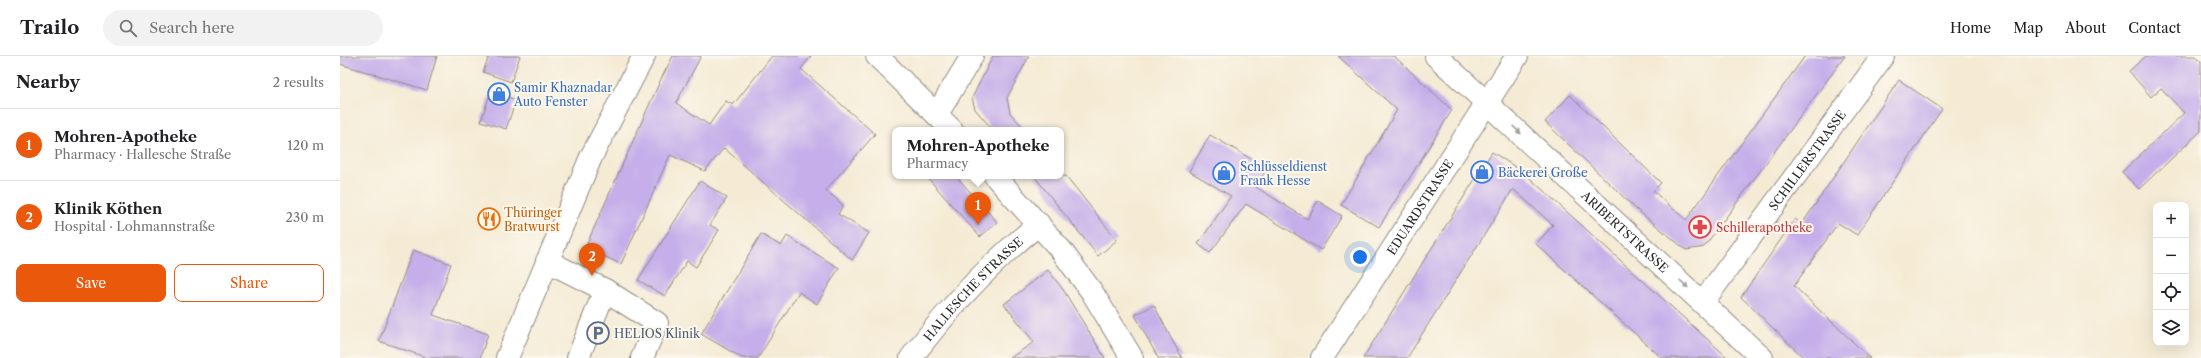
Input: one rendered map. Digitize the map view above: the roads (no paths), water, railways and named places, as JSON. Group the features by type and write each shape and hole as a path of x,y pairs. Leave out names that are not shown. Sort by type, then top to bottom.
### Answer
{"street":[{"path":"507,358 591,157 644,56"},
{"path":"877,56 949,127"},
{"path":"937,114 972,56"},
{"name":"ARIBERTSTRASSE","path":"1436,56 1762,358"},
{"name":"EDUARDSTRASSE","path":"1322,358 1517,56"},
{"name":"SCHILLERSTRASSE","path":"1703,302 1883,56"},
{"path":"998,179 1039,224 1092,292 1132,358"},
{"name":"HALLESCHE STRASSE","path":"911,358 945,313 1024,236 1039,224"},
{"path":"547,261 605,290 657,323 642,358"},
{"path":"578,358 605,290"}],"place":[{"name":"Samir Khaznadar Auto Fenster","path":"499,94"},
{"name":"Bäckerei Große","path":"1482,172"},
{"name":"Schlüsseldienst Frank Hesse","path":"1224,173"},
{"name":"Thüringer Bratwurst","path":"489,219"},
{"name":"Mohren-Apotheke","path":"978,225"},
{"name":"Schillerapotheke","path":"1700,227"},
{"name":"Klinik Köthen","path":"592,276"},
{"name":"HELIOS Klinik","path":"598,333"}]}
